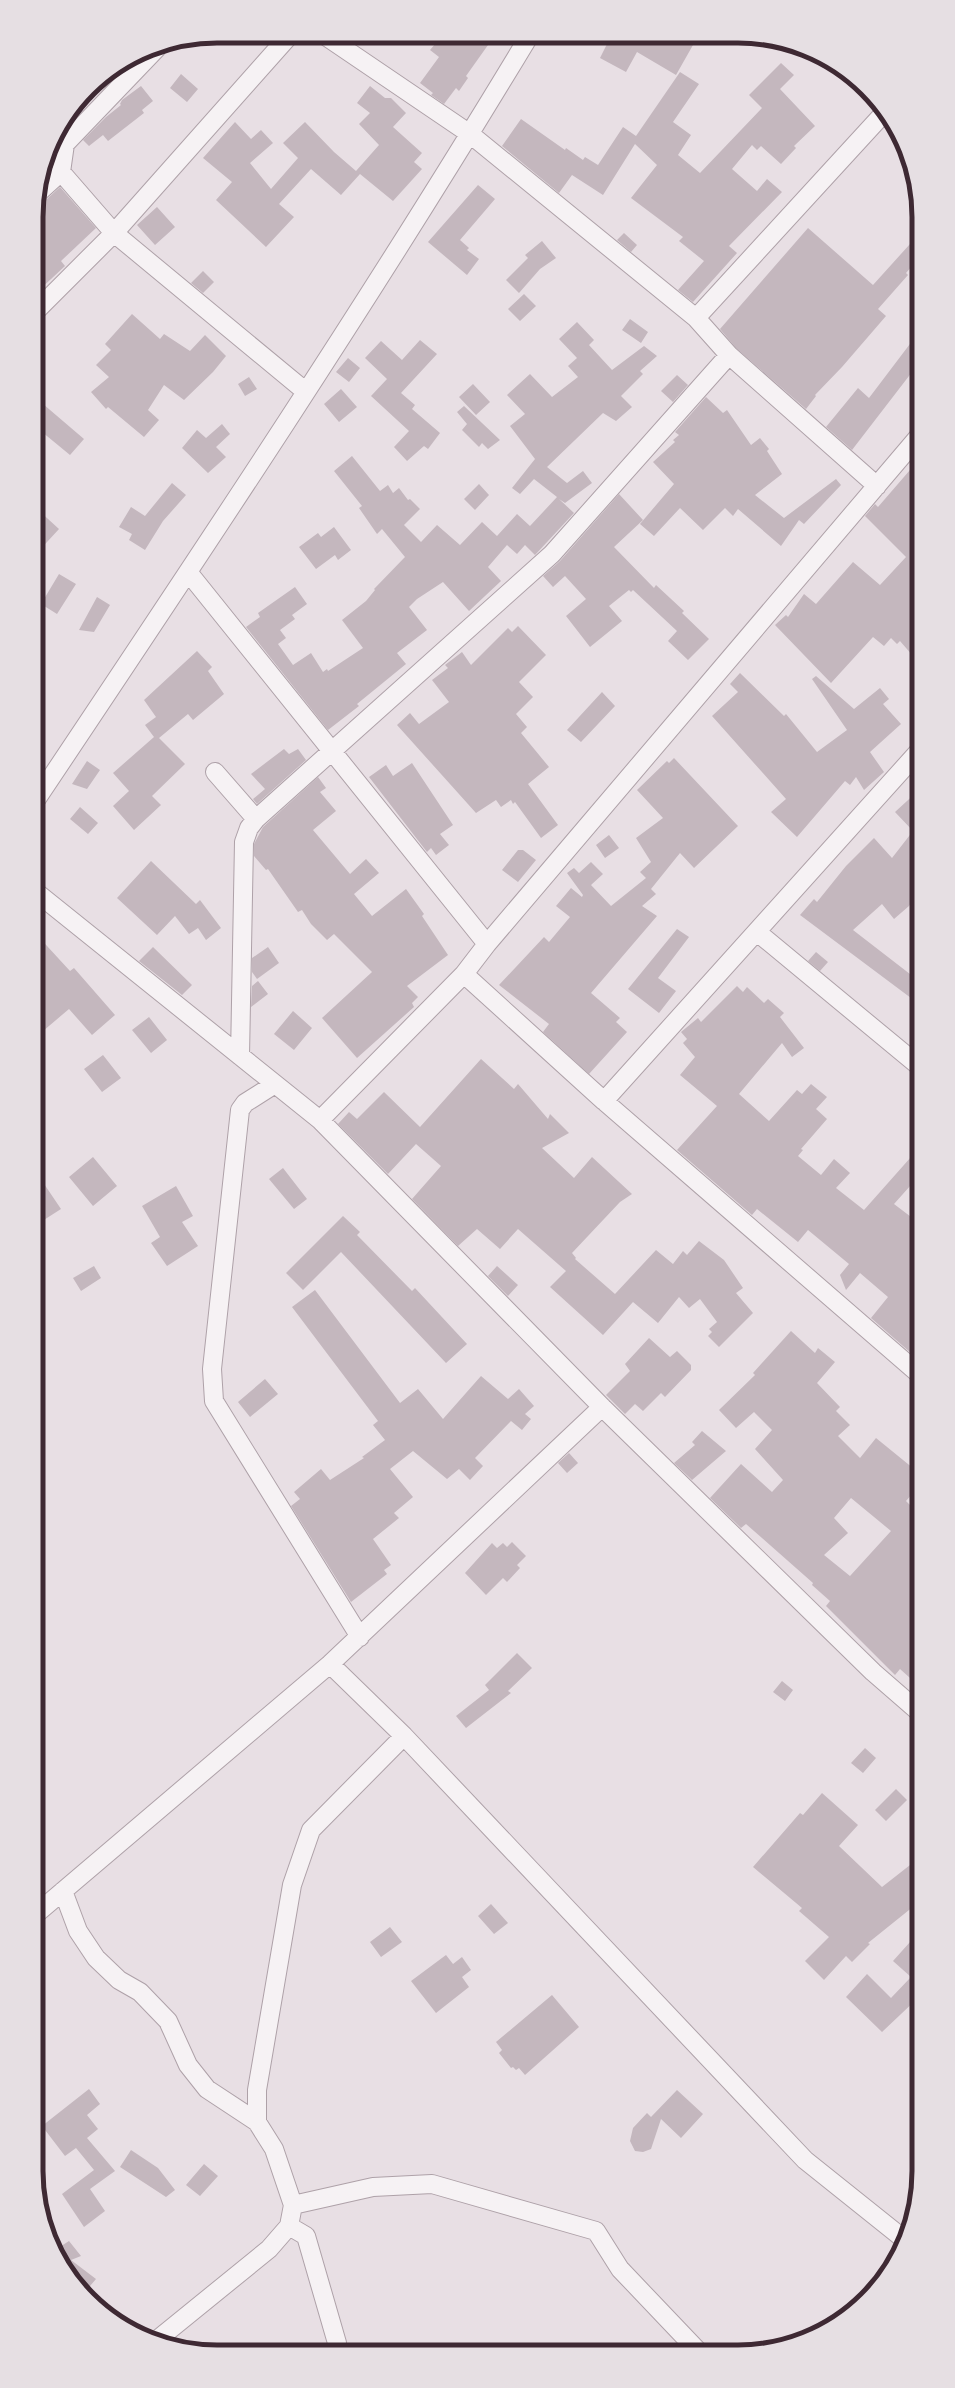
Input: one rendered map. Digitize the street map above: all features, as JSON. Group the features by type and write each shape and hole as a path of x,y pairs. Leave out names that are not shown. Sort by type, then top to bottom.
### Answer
{"street":[{"path":"43,304 114,233 283,43"},
{"path":"336,43 470,134 696,318 729,355 877,486"},
{"path":"43,790 188,572 305,391 470,134 525,43"},
{"path":"61,140 147,57"},
{"path":"696,318 881,117"},
{"path":"60,142 60,172 114,233 305,391"},
{"path":"45,186 60,172"},
{"path":"240,1056 244,842 249,828 256,819 332,753 552,554 729,355"},
{"path":"320,1120 464,974 487,944 912,444"},
{"path":"188,572 487,944"},
{"path":"604,1101 912,759"},
{"path":"215,772 256,819"},
{"path":"43,898 320,1120 602,1407 873,1672 912,1706"},
{"path":"757,932 912,1060"},
{"path":"464,974 604,1101 912,1368"},
{"path":"275,1084 245,1103 240,1110 212,1369 214,1401 360,1637"},
{"path":"43,1908 330,1664 602,1407"},
{"path":"330,1664 404,1736 805,2160 900,2236"},
{"path":"257,2122 257,2090 292,1885 311,1830 404,1736"},
{"path":"63,1891 78,1932 96,1958 119,1980 140,1992 168,2021 188,2065 207,2089 257,2122 274,2149 293,2205 289,2226 269,2249 162,2336"},
{"path":"293,2205 372,2187 432,2184 596,2231 620,2269 692,2345"},
{"path":"289,2226 306,2236 337,2345"}],"building":[{"path":"436,43 489,43 466,76 468,78 459,91 456,88 444,104 431,95 433,93 420,83 439,57 430,50"},
{"path":"608,43 689,43 693,45 676,75 637,52 626,72 600,58"},
{"path":"781,63 794,75 780,89 815,126 794,146 796,148 781,164 761,146 757,150 752,145 732,169 757,191 767,179 782,192 729,246 737,253 693,302 678,290 704,261 679,241 683,237 631,198 657,165 635,144 603,195 572,175 559,193 502,146 521,119 565,150 566,148 583,160 585,157 598,165 623,127 636,136 680,72 699,84 673,122 691,135 678,155 700,173 762,108 749,95"},
{"path":"181,74 198,89 187,102 170,88"},
{"path":"141,86 153,101 142,110 144,113 108,141 103,135 89,146 83,140 106,117 121,105 122,100"},
{"path":"370,86 385,98 391,98 406,113 393,127 422,153 414,162 422,169 393,201 360,174 341,195 311,169 279,204 294,217 266,247 216,200 232,182 203,158 235,122 251,139 261,130 273,143 250,163 271,189 298,158 283,143 305,122 334,152 356,171 379,145 359,124 370,113 357,103"},
{"path":"478,185 495,199 460,240 469,248 467,250 479,259 467,275 428,242"},
{"path":"60,187 96,228 61,261 65,266 43,286 43,205 43,200 47,199"},
{"path":"157,207 175,227 155,245 137,225"},
{"path":"808,228 873,285 910,244 912,246 912,266 906,273 908,275 878,309 886,316 842,367 815,395 816,396 806,409 736,348 720,329"},
{"path":"624,233 637,245 631,252 617,240"},
{"path":"542,241 556,258 540,269 519,293 506,280 528,258 525,255"},
{"path":"203,271 214,282 203,293 191,283"},
{"path":"524,294 536,306 520,321 508,309"},
{"path":"132,314 160,339 164,334 190,351 205,335 226,356 213,372 184,400 164,385 148,410 159,420 144,437 108,407 106,409 91,392 109,377 96,365 111,350 105,344"},
{"path":"630,319 648,332 641,343 622,330"},
{"path":"577,322 594,340 589,345 612,370 644,346 657,356 640,371 643,374 621,396 632,407 616,421 603,413 547,467 567,483 583,471 592,483 565,503 559,499 574,513 535,555 525,545 517,554 507,545 488,567 501,581 469,611 443,582 417,599 409,607 427,630 397,653 406,664 357,704 359,706 328,730 246,627 260,617 258,613 295,587 307,604 292,615 295,619 280,630 286,638 278,644 293,665 311,653 323,672 327,669 328,671 363,648 342,620 366,601 375,590 374,589 405,557 382,529 377,534 359,508 362,506 334,471 352,456 380,491 388,485 393,493 399,488 408,500 410,499 420,509 404,525 421,542 437,525 460,545 482,522 497,536 517,514 530,526 557,497 534,479 520,494 512,488 535,459 510,426 525,414 507,395 530,374 552,397 578,377 568,366 577,358 559,339"},
{"path":"420,340 437,354 401,393 415,405 412,409 440,433 428,449 424,446 407,461 394,447 409,431 371,396 387,379 365,358 381,341 402,360"},
{"path":"912,341 912,372 852,450 826,427 858,388 869,398"},
{"path":"348,358 360,368 349,382 336,372"},
{"path":"677,375 688,385 673,402 661,391"},
{"path":"249,377 257,389 245,396 238,384"},
{"path":"473,384 490,402 476,415 459,397"},
{"path":"341,389 357,407 339,422 324,404"},
{"path":"706,397 723,413 727,410 751,445 760,438 769,449 767,451 782,474 755,495 784,518 836,479 841,485 804,524 799,520 781,546 738,509 733,516 725,508 703,530 680,508 654,536 640,524 674,484 653,462 675,442 673,440 679,435 675,432"},
{"path":"43,404 84,439 70,455 43,433"},
{"path":"464,406 500,440 488,449 482,443 479,447 462,430 467,424 457,412"},
{"path":"222,424 230,434 216,447 226,457 208,473 182,448 197,430 206,438"},
{"path":"910,470 912,472 912,655 900,641 897,644 891,638 884,646 873,637 831,683 775,625 786,615 788,617 804,594 816,604 853,562 880,585 906,557 865,516 875,504 878,507"},
{"path":"172,483 186,495 163,521 145,550 129,540 132,534 119,527 131,507 145,516"},
{"path":"479,484 489,495 475,510 464,499"},
{"path":"619,494 643,520 614,547 654,588 656,585 684,611 682,613 709,639 688,660 668,641 677,631 633,590 631,592 629,590 609,606 622,621 590,647 566,616 586,599 565,576 553,587 543,576 560,561"},
{"path":"43,514 59,529 43,546"},
{"path":"334,527 351,550 338,560 335,555 316,569 299,547 318,533 321,537"},
{"path":"59,574 76,584 57,614 43,605 43,601"},
{"path":"97,597 110,605 94,632 79,630"},
{"path":"518,626 546,655 519,682 533,697 516,714 527,727 521,733 549,767 528,784 558,825 541,838 515,802 513,804 511,800 501,807 496,800 476,813 397,725 410,713 419,724 449,702 432,680 448,668 445,665 462,652 471,665 508,628 512,632"},
{"path":"197,651 212,667 208,671 224,694 193,720 188,714 159,738 185,764 152,796 161,805 134,830 113,806 129,791 113,773 154,737 145,725 156,717 144,700"},
{"path":"740,673 784,716 786,714 817,752 847,730 812,679 816,676 854,709 880,688 889,699 883,704 901,724 870,752 884,772 864,790 856,777 850,785 845,781 797,837 771,812 786,799 712,716 738,692 730,684"},
{"path":"602,692 615,706 581,742 567,730"},
{"path":"284,749 289,754 298,749 306,760 257,804 253,799 265,789 251,774"},
{"path":"674,758 738,826 694,868 680,853 651,889 656,894 642,906 657,916 591,993 620,1018 616,1022 627,1032 589,1074 543,1032 549,1024 499,985 544,937 549,942 570,917 556,906 571,888 582,897 583,895 567,873 574,868 579,873 591,862 603,874 591,885 611,906 646,878 640,872 651,862 636,838 663,818 637,790 667,761 669,763"},
{"path":"87,761 100,770 87,789 72,784"},
{"path":"412,763 453,825 440,834 449,845 436,855 431,848 427,852 369,777 386,765 393,776"},
{"path":"318,777 326,788 320,792 336,811 313,830 350,874 366,859 379,873 354,894 372,916 406,889 424,914 422,916 448,955 407,986 418,997 412,1003 414,1007 357,1058 322,1018 372,972 334,934 327,940 311,924 302,910 298,912 268,869 266,870 254,856 254,844 263,827"},
{"path":"912,796 912,830 895,812"},
{"path":"80,807 98,823 88,834 70,819"},
{"path":"912,832 912,902 894,919 882,904 853,930 912,976 912,999 800,915 814,899 817,902 846,866 874,838 892,858"},
{"path":"609,835 619,848 605,858 596,845"},
{"path":"518,850 523,850 536,860 518,882 502,870"},
{"path":"151,861 196,904 200,900 221,928 206,940 198,928 189,934 175,916 157,935 117,898"},
{"path":"677,929 689,937 658,978 676,991 659,1013 628,989"},
{"path":"43,942 70,971 74,968 115,1015 92,1035 69,1009 43,1031"},
{"path":"153,947 192,985 182,995 139,961"},
{"path":"268,947 279,963 257,979 252,972 252,958"},
{"path":"816,952 828,962 820,971 808,961"},
{"path":"258,981 268,994 251,1007 252,986"},
{"path":"737,986 743,992 747,987 764,1003 768,999 784,1013 780,1017 804,1048 792,1057 782,1043 739,1094 769,1121 797,1090 802,1094 811,1084 827,1097 816,1109 827,1119 801,1149 803,1150 798,1156 821,1175 834,1159 850,1173 836,1188 864,1210 912,1156 912,1184 894,1204 912,1218 912,1354 871,1318 888,1297 860,1273 846,1290 840,1275 849,1264 808,1230 798,1242 757,1209 752,1215 677,1150 717,1106 680,1075 695,1057 683,1043 687,1039 681,1032 698,1018 701,1022"},
{"path":"293,1011 312,1028 294,1050 274,1034"},
{"path":"149,1017 167,1040 151,1053 132,1030"},
{"path":"103,1055 121,1078 102,1092 84,1069"},
{"path":"481,1059 514,1089 518,1084 548,1119 550,1114 569,1133 542,1148 574,1178 592,1157 632,1194 620,1202 572,1253 576,1258 575,1259 615,1294 656,1250 673,1264 683,1251 687,1255 699,1241 724,1260 743,1288 736,1293 753,1313 719,1347 708,1336 712,1332 709,1329 717,1322 700,1299 689,1308 679,1297 658,1323 633,1302 603,1335 550,1287 566,1271 518,1229 500,1249 477,1229 458,1246 412,1199 441,1166 416,1144 388,1174 338,1124 349,1112 357,1119 384,1092 420,1127"},
{"path":"93,1157 117,1186 93,1206 69,1177"},
{"path":"283,1168 307,1199 294,1209 269,1179"},
{"path":"43,1182 61,1209 43,1221"},
{"path":"176,1186 193,1216 182,1222 198,1246 167,1266 151,1243 160,1237 142,1206"},
{"path":"343,1216 360,1232 357,1235 412,1291 415,1288 467,1344 446,1363 341,1252 303,1290 286,1273"},
{"path":"94,1266 101,1278 81,1291 73,1278"},
{"path":"497,1266 518,1285 508,1296 488,1276"},
{"path":"315,1290 400,1403 418,1389 443,1419 481,1376 508,1399 519,1389 534,1406 525,1414 531,1419 522,1430 511,1421 475,1458 483,1466 470,1480 459,1469 447,1479 413,1451 390,1469 413,1497 394,1513 399,1518 373,1539 391,1565 384,1570 387,1574 351,1602 291,1506 300,1499 294,1492 321,1469 330,1480 364,1458 362,1457 385,1440 373,1425 378,1421 292,1307"},
{"path":"791,1331 815,1353 818,1348 835,1362 817,1383 840,1407 836,1411 850,1425 838,1436 860,1458 876,1438 912,1467 912,1494 906,1501 912,1507 912,1680 900,1669 895,1675 826,1606 830,1601 812,1585 813,1583 746,1524 741,1528 710,1498 741,1464 772,1492 783,1480 755,1449 772,1430 754,1412 736,1428 719,1410 755,1375 753,1373","holes":["851,1498 891,1531 850,1576 824,1555 848,1533 834,1518"]},
{"path":"649,1338 670,1357 677,1351 691,1365 691,1370 665,1397 661,1393 643,1411 635,1404 625,1414 606,1395 630,1371 625,1364"},
{"path":"265,1379 278,1394 250,1417 238,1402"},
{"path":"702,1431 726,1451 692,1480 674,1463 695,1445 692,1442"},
{"path":"569,1453 578,1463 567,1473 558,1463"},
{"path":"512,1542 526,1556 517,1565 520,1568 507,1582 503,1578 486,1595 465,1573 492,1543 497,1548 503,1543 507,1547"},
{"path":"517,1653 532,1668 508,1691 511,1693 466,1728 456,1716 489,1690 485,1685"},
{"path":"782,1681 793,1690 785,1701 773,1692"},
{"path":"865,1748 876,1758 863,1773 851,1763"},
{"path":"896,1789 907,1800 886,1821 875,1810"},
{"path":"822,1793 858,1825 839,1846 882,1887 912,1863 912,1908 868,1943 870,1944 852,1962 846,1956 824,1980 805,1961 829,1937 799,1911 802,1908 753,1867 800,1813 803,1815"},
{"path":"491,1904 508,1923 494,1934 478,1916"},
{"path":"390,1927 402,1942 381,1957 370,1942"},
{"path":"912,1940 912,2004 882,2032 846,1997 867,1974 891,1998 911,1977 893,1961"},
{"path":"446,1955 453,1964 462,1957 471,1970 462,1977 469,1987 436,2013 411,1981"},
{"path":"552,1995 579,2027 525,2075 519,2068 516,2070 513,2067 511,2068 499,2053 502,2050 496,2042"},
{"path":"89,2089 100,2104 87,2115 98,2129 87,2138 115,2171 90,2189 105,2211 84,2227 62,2194 94,2170 76,2148 65,2156 43,2127 43,2125"},
{"path":"677,2090 703,2114 681,2138 661,2119 651,2149 643,2152 635,2151 630,2141 633,2128 647,2113 651,2117"},
{"path":"131,2150 158,2168 175,2190 166,2197 120,2167"},
{"path":"204,2164 218,2176 200,2196 186,2185"},
{"path":"69,2241 81,2256 71,2260 96,2279 88,2288 72,2268 60,2247"}]}
